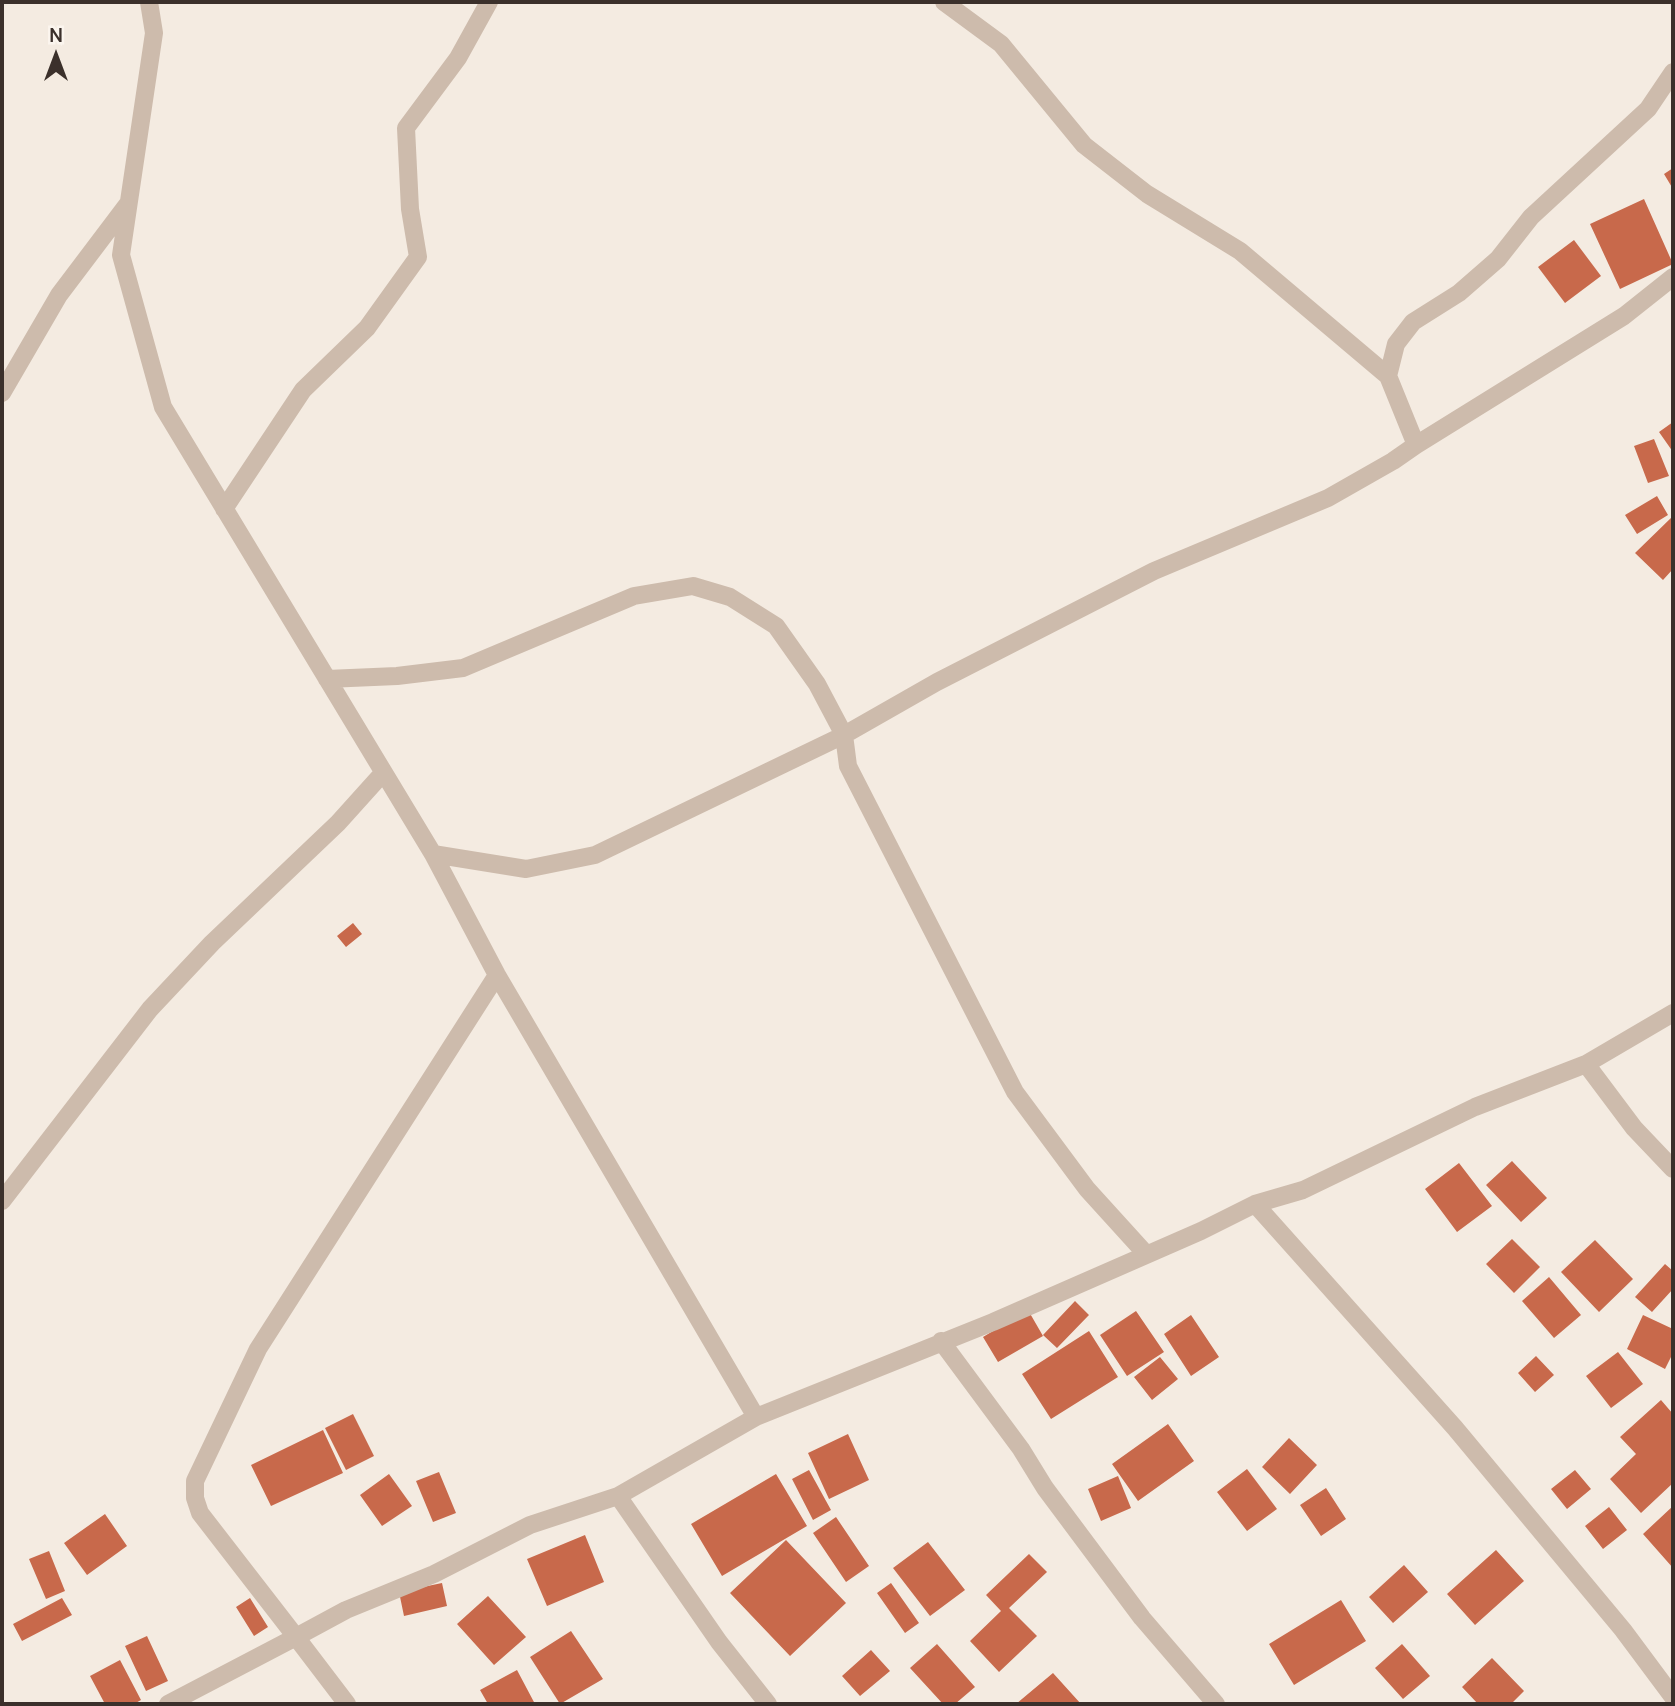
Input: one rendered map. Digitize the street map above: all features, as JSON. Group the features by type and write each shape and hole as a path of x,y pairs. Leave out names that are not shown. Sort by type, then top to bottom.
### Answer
{"street":[{"path":"149,2 154,33 121,256 163,407 433,854 497,975 756,1418"},
{"path":"224,509 303,390 367,328 418,257 410,209 406,128 458,58 489,2"},
{"path":"944,2 1001,44 1084,145 1147,194 1240,251 1388,376 1416,445"},
{"path":"1388,376 1396,344 1413,322 1459,293 1498,259 1531,217 1648,108 1673,72"},
{"path":"2,393 60,295 129,202"},
{"path":"433,854 526,869 595,855 844,735 949,676 1154,571 1328,498 1624,316 1673,277"},
{"path":"327,679 397,676 463,668 634,596 693,586 730,597 776,626 817,684 844,735 848,766 1015,1093 1087,1189 1146,1254"},
{"path":"2,1201 150,1009 212,943 338,823 383,773"},
{"path":"347,1704 200,1513 195,1498 195,1481 258,1349 497,975"},
{"path":"168,1704 346,1610 434,1574 530,1525 618,1496 756,1418 1201,1231 1255,1204 1303,1190 1475,1107 1586,1064 1673,1013"},
{"path":"1586,1064 1620,1111 1673,1170"},
{"path":"1255,1204 1455,1428 1623,1630 1673,1697"},
{"path":"941,1341 1021,1449 1045,1488 1142,1618 1216,1704"},
{"path":"618,1496 719,1642 768,1704"}],"building":[{"path":"1673,168 1673,189 1664,174"},
{"path":"1644,199 1673,264 1620,289 1590,224"},
{"path":"1574,240 1601,276 1565,303 1538,267"},
{"path":"1673,422 1673,452 1659,432"},
{"path":"1654,439 1669,476 1648,483 1634,446"},
{"path":"1657,496 1668,515 1637,534 1625,515"},
{"path":"1673,516 1673,569 1663,580 1635,553"},
{"path":"353,923 362,934 346,947 337,936"},
{"path":"1512,1161 1547,1198 1521,1222 1486,1185"},
{"path":"1459,1163 1492,1206 1457,1232 1425,1189"},
{"path":"1512,1239 1540,1267 1514,1293 1486,1264"},
{"path":"1595,1240 1633,1279 1599,1312 1561,1272"},
{"path":"1665,1264 1673,1271 1673,1289 1652,1312 1635,1297"},
{"path":"1549,1277 1581,1315 1554,1338 1522,1301"},
{"path":"1075,1301 1089,1315 1057,1348 1043,1335"},
{"path":"1028,1310 1043,1336 998,1362 983,1337"},
{"path":"1136,1311 1164,1352 1127,1376 1100,1335"},
{"path":"1191,1315 1219,1357 1191,1376 1164,1334"},
{"path":"1643,1315 1673,1329 1673,1353 1665,1369 1627,1349"},
{"path":"1089,1331 1118,1377 1051,1419 1022,1374"},
{"path":"1618,1352 1643,1384 1611,1408 1586,1376"},
{"path":"1536,1356 1554,1375 1535,1392 1518,1373"},
{"path":"1160,1357 1178,1379 1152,1400 1134,1377"},
{"path":"1661,1400 1673,1414 1673,1483 1641,1513 1610,1479 1636,1454 1620,1437"},
{"path":"353,1414 374,1456 346,1470 325,1428"},
{"path":"1168,1424 1194,1461 1138,1501 1112,1464"},
{"path":"323,1430 343,1473 271,1506 251,1465"},
{"path":"848,1434 869,1480 829,1499 808,1453"},
{"path":"1289,1438 1317,1465 1290,1494 1262,1467"},
{"path":"1247,1469 1277,1509 1247,1531 1217,1492"},
{"path":"809,1470 831,1510 813,1520 792,1479"},
{"path":"1575,1470 1591,1489 1567,1509 1551,1489"},
{"path":"439,1472 456,1513 433,1522 416,1481"},
{"path":"389,1474 412,1506 382,1526 360,1495"},
{"path":"776,1474 807,1526 722,1576 691,1524"},
{"path":"1118,1476 1131,1508 1101,1521 1088,1489"},
{"path":"1326,1488 1346,1519 1321,1536 1300,1505"},
{"path":"1673,1506 1673,1568 1643,1534"},
{"path":"1609,1507 1627,1530 1603,1549 1585,1526"},
{"path":"105,1514 127,1546 87,1575 64,1543"},
{"path":"836,1517 869,1566 846,1582 813,1533"},
{"path":"585,1535 604,1582 547,1606 527,1559"},
{"path":"786,1540 846,1603 790,1656 730,1593"},
{"path":"928,1542 965,1590 930,1616 893,1568"},
{"path":"1496,1550 1524,1581 1475,1625 1447,1594"},
{"path":"49,1551 65,1591 46,1599 29,1559"},
{"path":"1029,1554 1047,1572 1009,1608 1037,1636 999,1672 970,1641 1001,1611 986,1595"},
{"path":"1404,1565 1428,1592 1393,1623 1369,1597"},
{"path":"442,1583 447,1606 404,1616 399,1592"},
{"path":"891,1583 919,1623 905,1633 877,1593"},
{"path":"488,1596 526,1637 494,1665 457,1624"},
{"path":"62,1598 72,1615 22,1641 13,1624"},
{"path":"250,1598 268,1627 254,1636 236,1607"},
{"path":"1341,1600 1366,1641 1294,1685 1269,1644"},
{"path":"571,1631 603,1679 560,1704 530,1657"},
{"path":"147,1636 168,1681 146,1691 125,1646"},
{"path":"937,1644 975,1687 955,1704 943,1704 910,1668"},
{"path":"1402,1644 1430,1676 1403,1699 1375,1668"},
{"path":"871,1650 890,1671 860,1696 842,1676"},
{"path":"1492,1658 1524,1691 1511,1704 1478,1704 1462,1687"},
{"path":"120,1660 141,1700 134,1704 105,1704 90,1676"},
{"path":"517,1670 535,1704 488,1704 480,1690"},
{"path":"1053,1673 1081,1704 1016,1704"}]}
